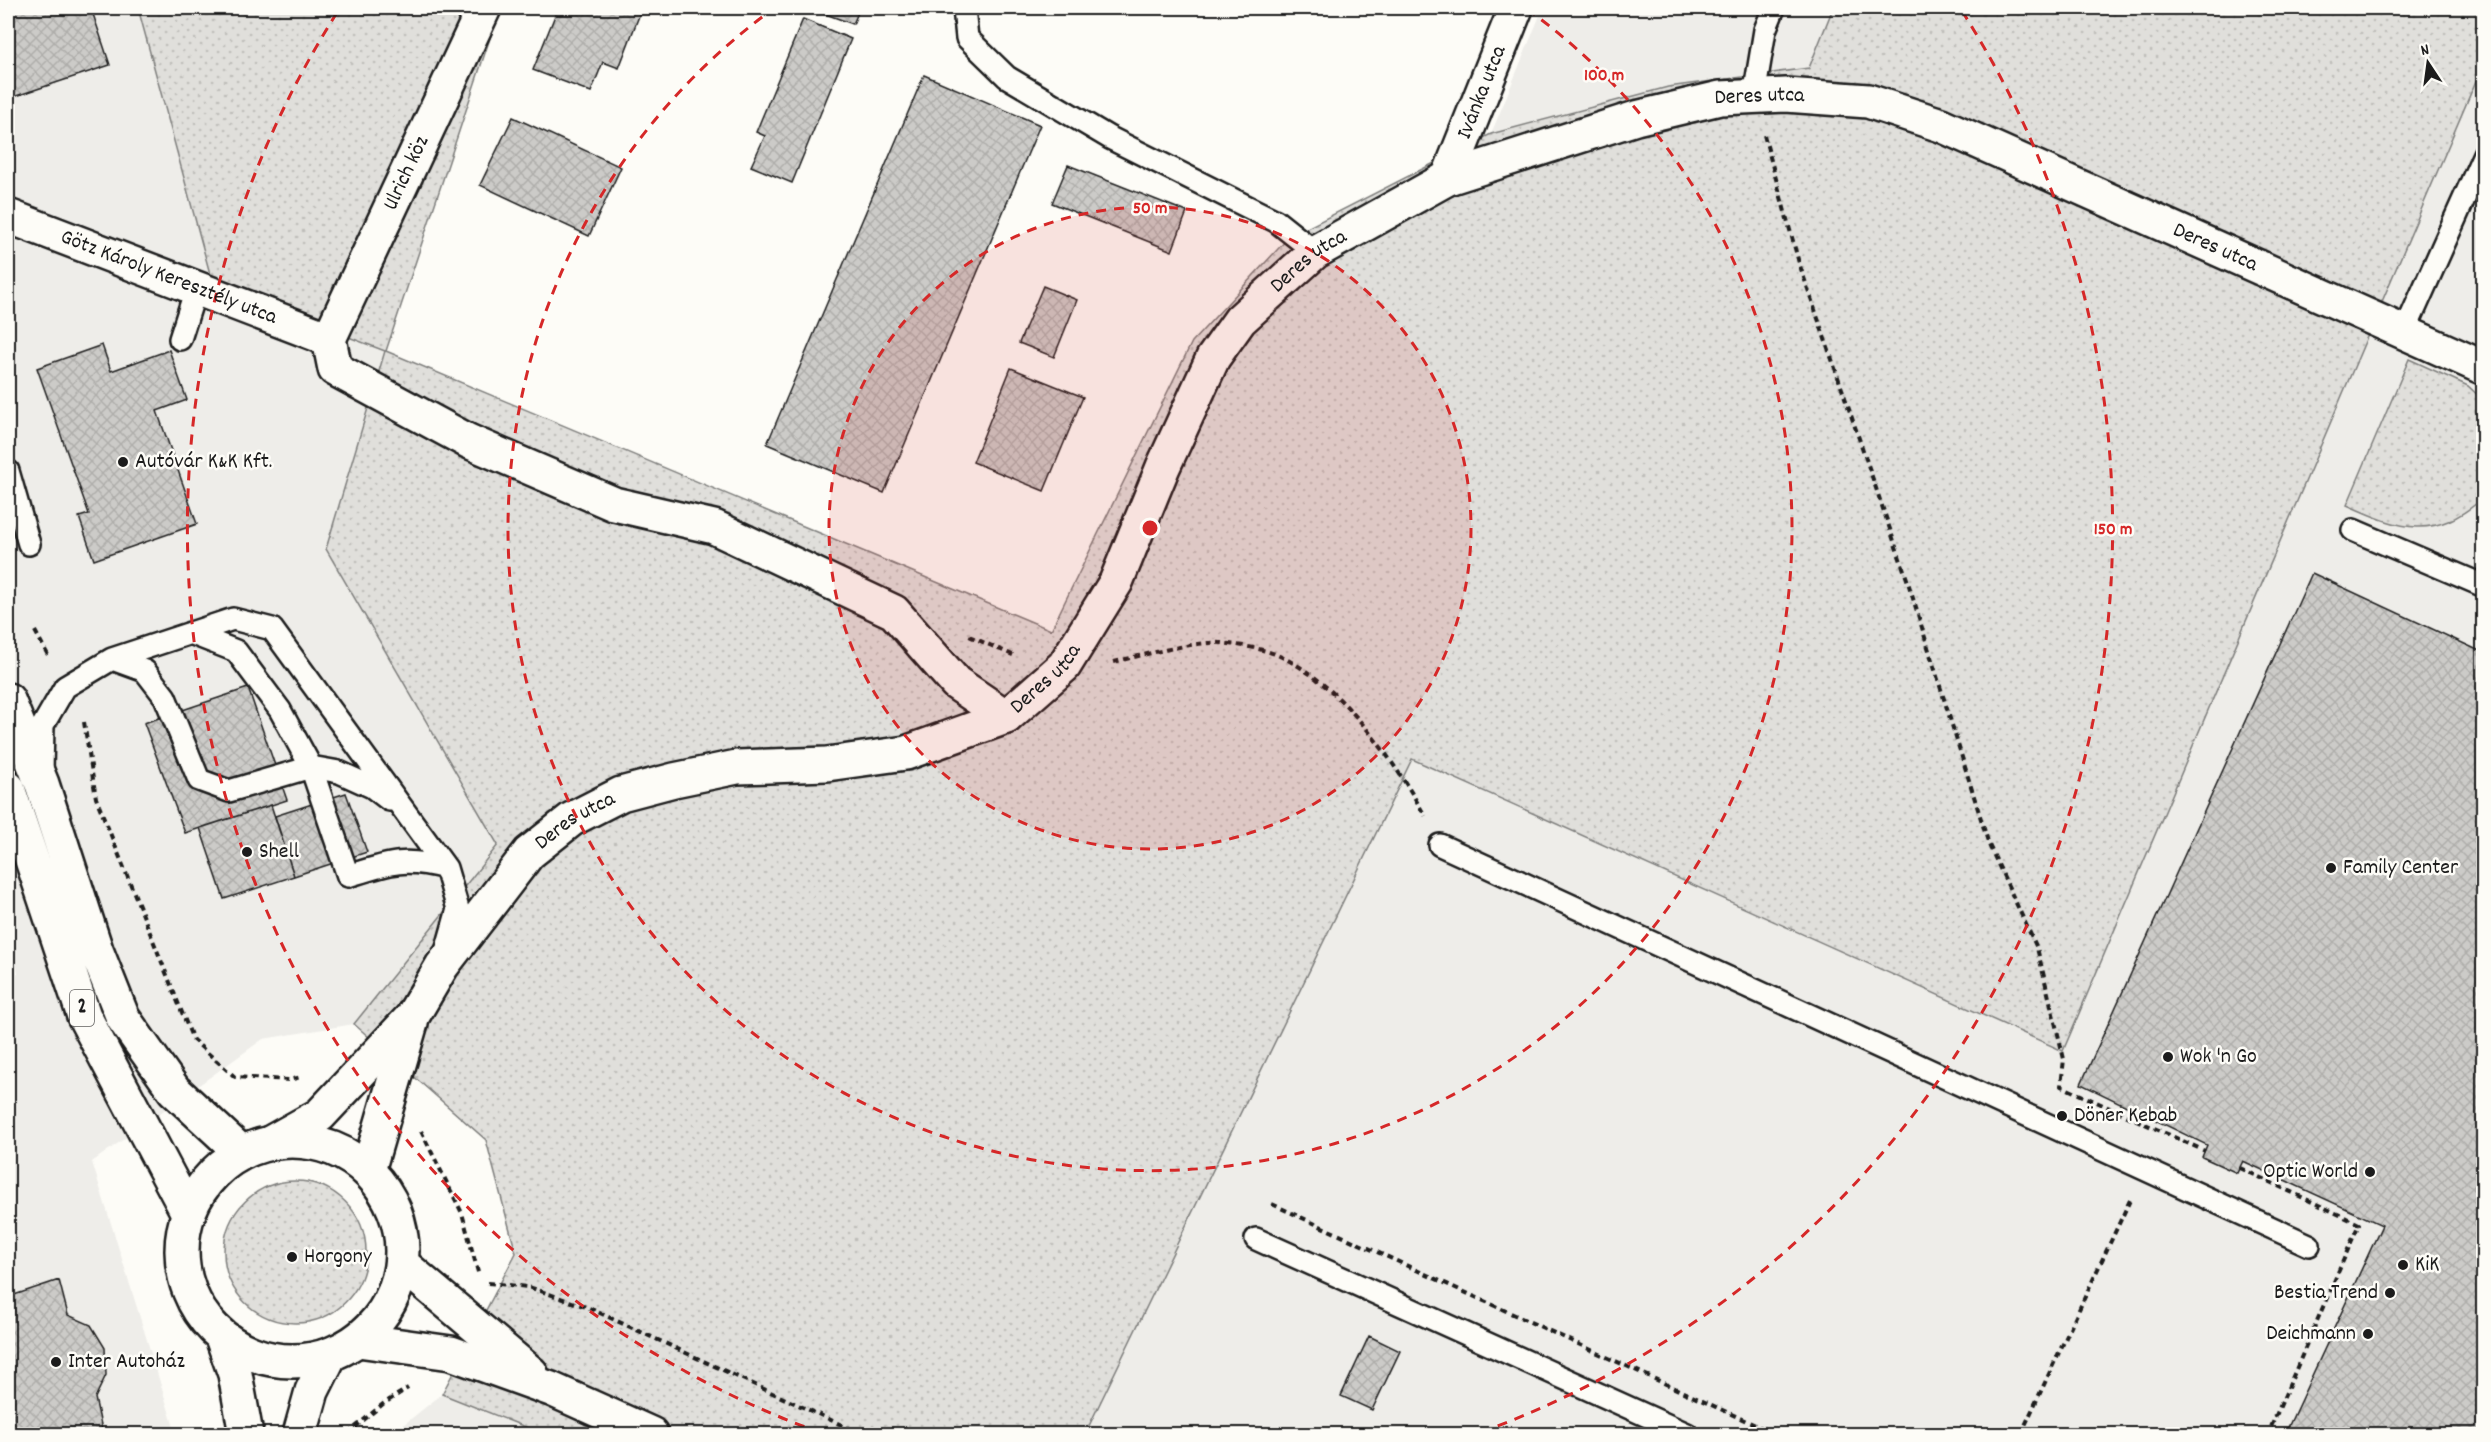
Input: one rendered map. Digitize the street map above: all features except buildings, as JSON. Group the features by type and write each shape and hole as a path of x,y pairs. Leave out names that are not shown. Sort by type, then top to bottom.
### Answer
{"street":[{"name":"Ulrich köz","path":"329,339 484,8"},
{"name":"Ivánka utca","path":"1448,178 1516,8"},
{"name":"Deres utca","path":"412,1017 442,966 529,853 572,819 621,794 737,767 827,764 906,753 1006,717 1064,666 1116,582 1163,467 1213,358 1240,320 1315,252 1448,178 1636,118 1720,98 1786,95 1868,100 1941,125 2484,369"},
{"name":"Götz Károly Keresztély utca","path":"8,216 329,339"},
{"path":"329,339 335,369 468,441 614,504 714,527 894,612 956,683 1006,717"},
{"name":"2","path":"8,700 42,784 96,950 123,1018 174,1090 256,1148"},
{"name":"2","path":"8,788 84,1016 188,1214"},
{"path":"256,1148 306,1142 340,1152 368,1171 389,1198 401,1230 402,1264 393,1297 358,1340 330,1355 291,1363 258,1357 222,1337 199,1312 185,1281 182,1246 188,1214 210,1178 256,1148 321,1115 412,1017"},
{"path":"368,1171 412,1017"},
{"path":"402,1264 551,1389"},
{"path":"222,1337 235,1374 246,1434"},
{"path":"358,1340 451,1353 551,1389 651,1434"},
{"path":"300,1434 312,1391 330,1355"}],"lane":[{"path":"964,8 967,38 1007,77 1110,138 1276,221 1315,252"},
{"path":"1754,96 1765,30 1774,8"},
{"path":"2404,333 2484,154"},
{"path":"180,339 196,289"},
{"path":"8,471 29,544"},
{"path":"2353,530 2484,586"},
{"path":"42,784 43,725 65,687 112,659 233,619 272,629 446,868 458,909 442,966"},
{"path":"190,633 236,651 279,711 311,767 348,876 392,862 418,861 446,868"},
{"path":"112,659 145,671 165,697 199,780 229,791 311,767 339,772 372,786 406,813"},
{"path":"1440,845 2309,1245"},
{"path":"1256,1239 1687,1434"}],"path":[{"path":"1754,96 1798,263 1907,579 1989,845 2037,948 2064,1059 2061,1086 2205,1151"},
{"path":"35,631 84,718 96,798 193,1040 235,1077 289,1080 327,1070 354,1079"},
{"path":"964,634 1023,660 1064,666 1113,662 1219,642 1275,654 1324,685 1355,716 1388,755 1440,845"},
{"path":"390,1097 410,1111 462,1213 481,1283 529,1287 589,1308 861,1434"},
{"path":"2021,1434 2162,1131"},
{"path":"2240,1168 2359,1224 2268,1434"},
{"path":"1272,1204 1775,1434"},
{"path":"347,1434 383,1404 433,1372 451,1353"}],"shaded area":[{"path":"8,8 138,8 213,285 386,351 326,549 498,845 354,1024 263,1039 92,1162 176,1434 8,1434 8,976 18,973 8,937"},
{"path":"138,8 500,8 386,351 1051,630 1192,342 1289,237 1491,134 1668,87 1809,68 1833,8 2483,8 2484,62 2063,1051 1412,759 1085,1434 543,1434 442,1394 516,1253 486,1140 354,1024 498,845 326,549 385,351 213,285"},
{"path":"1543,8 1833,8 1809,68 1668,87 1491,134"},
{"path":"2483,62 2483,1434 1085,1434 1412,759 2063,1051"},
{"path":"2409,359 2468,386 2483,400 2483,498 2449,521 2433,526 2401,525 2347,505"},
{"path":"295,1181 322,1187 345,1202 360,1225 366,1252 360,1279 345,1302 322,1317 295,1323 268,1317 245,1302 230,1279 224,1252 230,1225 245,1202 268,1187"},
{"path":"442,1394 543,1434 392,1434"}],"place":[{"name":"Autóvár K&K Kft.","path":"123,462"},
{"name":"Shell","path":"247,852"},
{"name":"Family Center","path":"2331,868"},
{"name":"Wok 'n Go","path":"2168,1057"},
{"name":"Döner Kebab","path":"2062,1116"},
{"name":"Optic World","path":"2370,1172"},
{"name":"Horgony","path":"292,1257"},
{"name":"KiK","path":"2403,1265"},
{"name":"Bestia Trend","path":"2390,1293"},
{"name":"Deichmann","path":"2368,1334"},
{"name":"Inter Autoház","path":"56,1362"}]}
